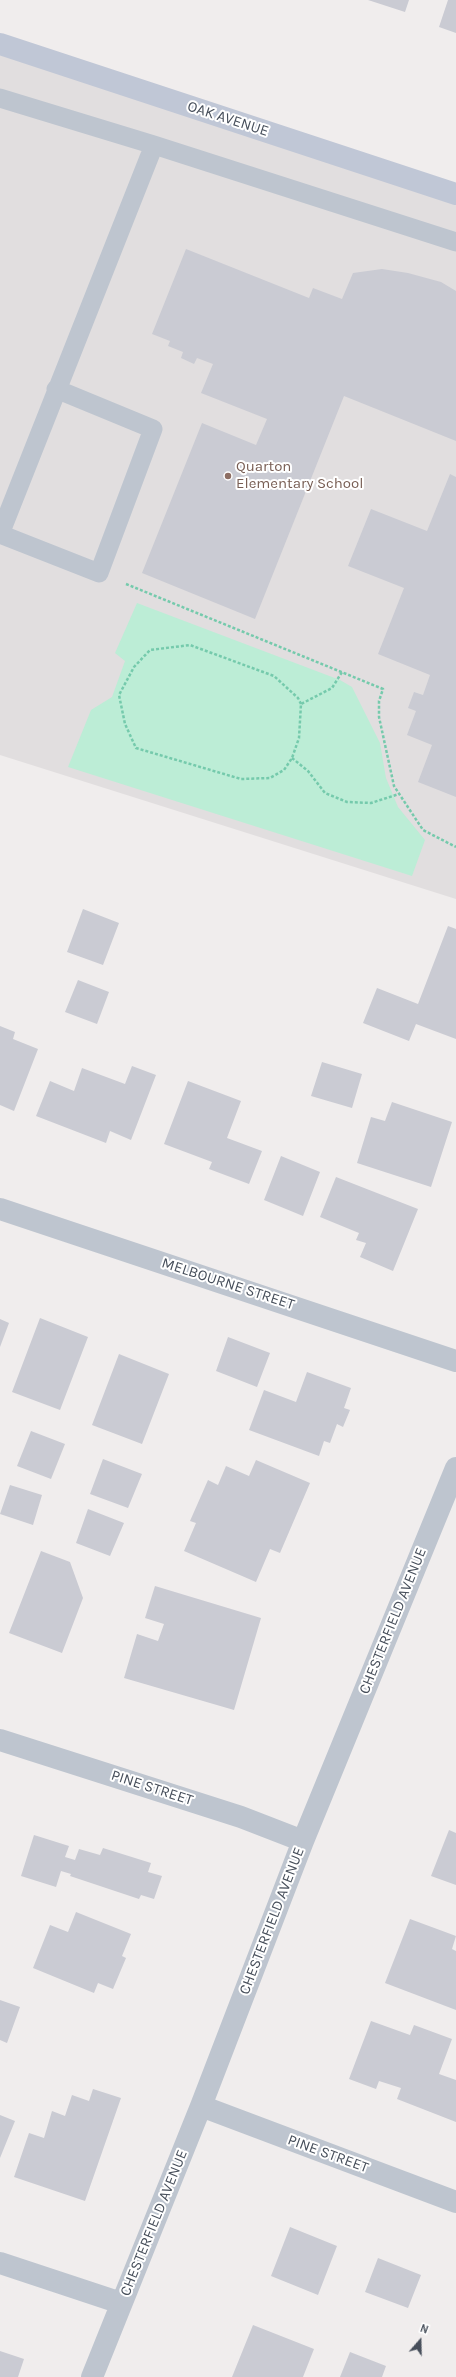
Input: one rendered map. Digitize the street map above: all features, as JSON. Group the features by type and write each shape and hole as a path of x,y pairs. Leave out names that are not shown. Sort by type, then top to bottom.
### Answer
{"street":[{"name":"OAK AVENUE","path":"0,44 456,194"},
{"name":"MELBOURNE STREET","path":"0,1209 456,1361"},
{"name":"CHESTERFIELD AVENUE","path":"92,2377 201,2106 303,1841 456,1468"},
{"name":"PINE STREET","path":"0,1740 241,1817 303,1841"},
{"name":"PINE STREET","path":"201,2106 456,2202"},
{"path":"0,2262 121,2303"}],"lane":[{"path":"0,98 154,144 456,242"},
{"path":"56,390 153,429 99,573 0,534 56,390 154,144"}],"path":[{"path":"99,573 383,689 379,701 379,717 394,786 423,830 440,841 456,847"},
{"path":"190,645 274,676 298,698 301,704 299,738 292,758 284,770 270,778 241,779 136,748 125,724 119,695 134,666 150,650 190,645"},
{"path":"301,704 332,688 342,672"},
{"path":"292,758 308,771 325,793 347,802 371,803 398,794"}],"shaded area":[{"name":"Quarton Elementary School","path":"0,48 456,197 456,899 0,755"}],"green space":[{"path":"137,603 340,680 352,687 380,743 386,778 398,807 425,840 412,876 68,767 91,710 112,697 125,661 115,653"}],"building":[{"path":"368,0 409,0 405,12"},
{"path":"448,0 456,0 456,33 439,27"},
{"path":"186,249 309,298 313,288 342,299 353,273 382,269 408,273 441,282 456,291 456,441 344,396 255,619 142,573 202,423 256,445 267,419 201,393 213,364 197,358 194,364 181,358 183,352 168,346 170,341 152,334"},
{"path":"450,474 456,477 456,797 418,782 432,745 407,735 416,711 408,708 414,692 423,695 430,675 378,654 404,588 348,566 371,509 427,531"},
{"path":"83,909 119,923 103,965 67,952"},
{"path":"448,926 456,929 456,1039 416,1024 409,1041 363,1023 377,988 418,1004"},
{"path":"78,980 109,992 97,1024 65,1012"},
{"path":"0,1026 15,1032 13,1039 38,1049 14,1111 0,1105"},
{"path":"322,1062 362,1074 352,1108 311,1096"},
{"path":"132,1066 156,1075 131,1140 110,1131 106,1143 36,1116 50,1081 74,1091 82,1068 125,1084"},
{"path":"188,1081 241,1101 227,1138 262,1151 249,1184 209,1169 212,1162 164,1144"},
{"path":"392,1102 452,1122 431,1187 357,1163 371,1117 385,1121"},
{"path":"281,1156 320,1172 303,1216 264,1200"},
{"path":"336,1177 418,1209 393,1271 360,1257 366,1243 356,1240 359,1233 320,1217"},
{"path":"40,1318 88,1337 60,1410 12,1392"},
{"path":"0,1319 9,1323 0,1347"},
{"path":"228,1337 270,1353 257,1387 216,1371"},
{"path":"119,1354 169,1374 142,1444 92,1425"},
{"path":"307,1372 351,1388 344,1408 350,1410 343,1427 337,1424 330,1443 324,1441 319,1456 249,1430 264,1390 296,1402"},
{"path":"31,1431 65,1444 51,1479 17,1466"},
{"path":"103,1459 142,1474 128,1508 90,1494"},
{"path":"256,1460 310,1483 280,1553 270,1549 256,1582 184,1551 196,1523 190,1521 208,1480 218,1485 226,1466 249,1476"},
{"path":"10,1485 42,1495 33,1525 0,1514"},
{"path":"88,1509 124,1523 110,1556 76,1543"},
{"path":"41,1551 70,1562 83,1598 62,1653 9,1633"},
{"path":"155,1586 261,1618 234,1710 124,1678 137,1634 158,1641 164,1624 145,1618"},
{"path":"449,1830 456,1833 456,1885 431,1876"},
{"path":"34,1835 69,1846 65,1857 75,1860 79,1849 100,1855 103,1848 151,1863 148,1872 162,1876 154,1899 141,1895 139,1899 70,1876 71,1874 61,1871 56,1887 21,1876"},
{"path":"76,1912 131,1934 122,1956 126,1958 113,1989 98,1983 94,1993 33,1968 50,1925 68,1932"},
{"path":"410,1919 456,1936 452,1949 456,1951 456,2010 385,1983"},
{"path":"0,2000 20,2007 7,2043 0,2040"},
{"path":"371,2021 410,2035 414,2025 452,2039 439,2074 456,2080 456,2122 397,2099 401,2088 379,2081 376,2089 349,2079"},
{"path":"93,2089 121,2098 85,2201 14,2177 29,2133 44,2138 52,2111 65,2116 72,2095 89,2101"},
{"path":"0,2115 15,2121 0,2158"},
{"path":"290,2227 337,2246 318,2295 271,2276"},
{"path":"378,2258 421,2275 408,2308 365,2292"},
{"path":"253,2325 314,2349 303,2377 232,2377"},
{"path":"0,2351 24,2359 18,2377 0,2377"},
{"path":"350,2352 386,2366 382,2377 340,2377"}],"place":[{"name":"Quarton Elementary School","path":"228,476"}]}
